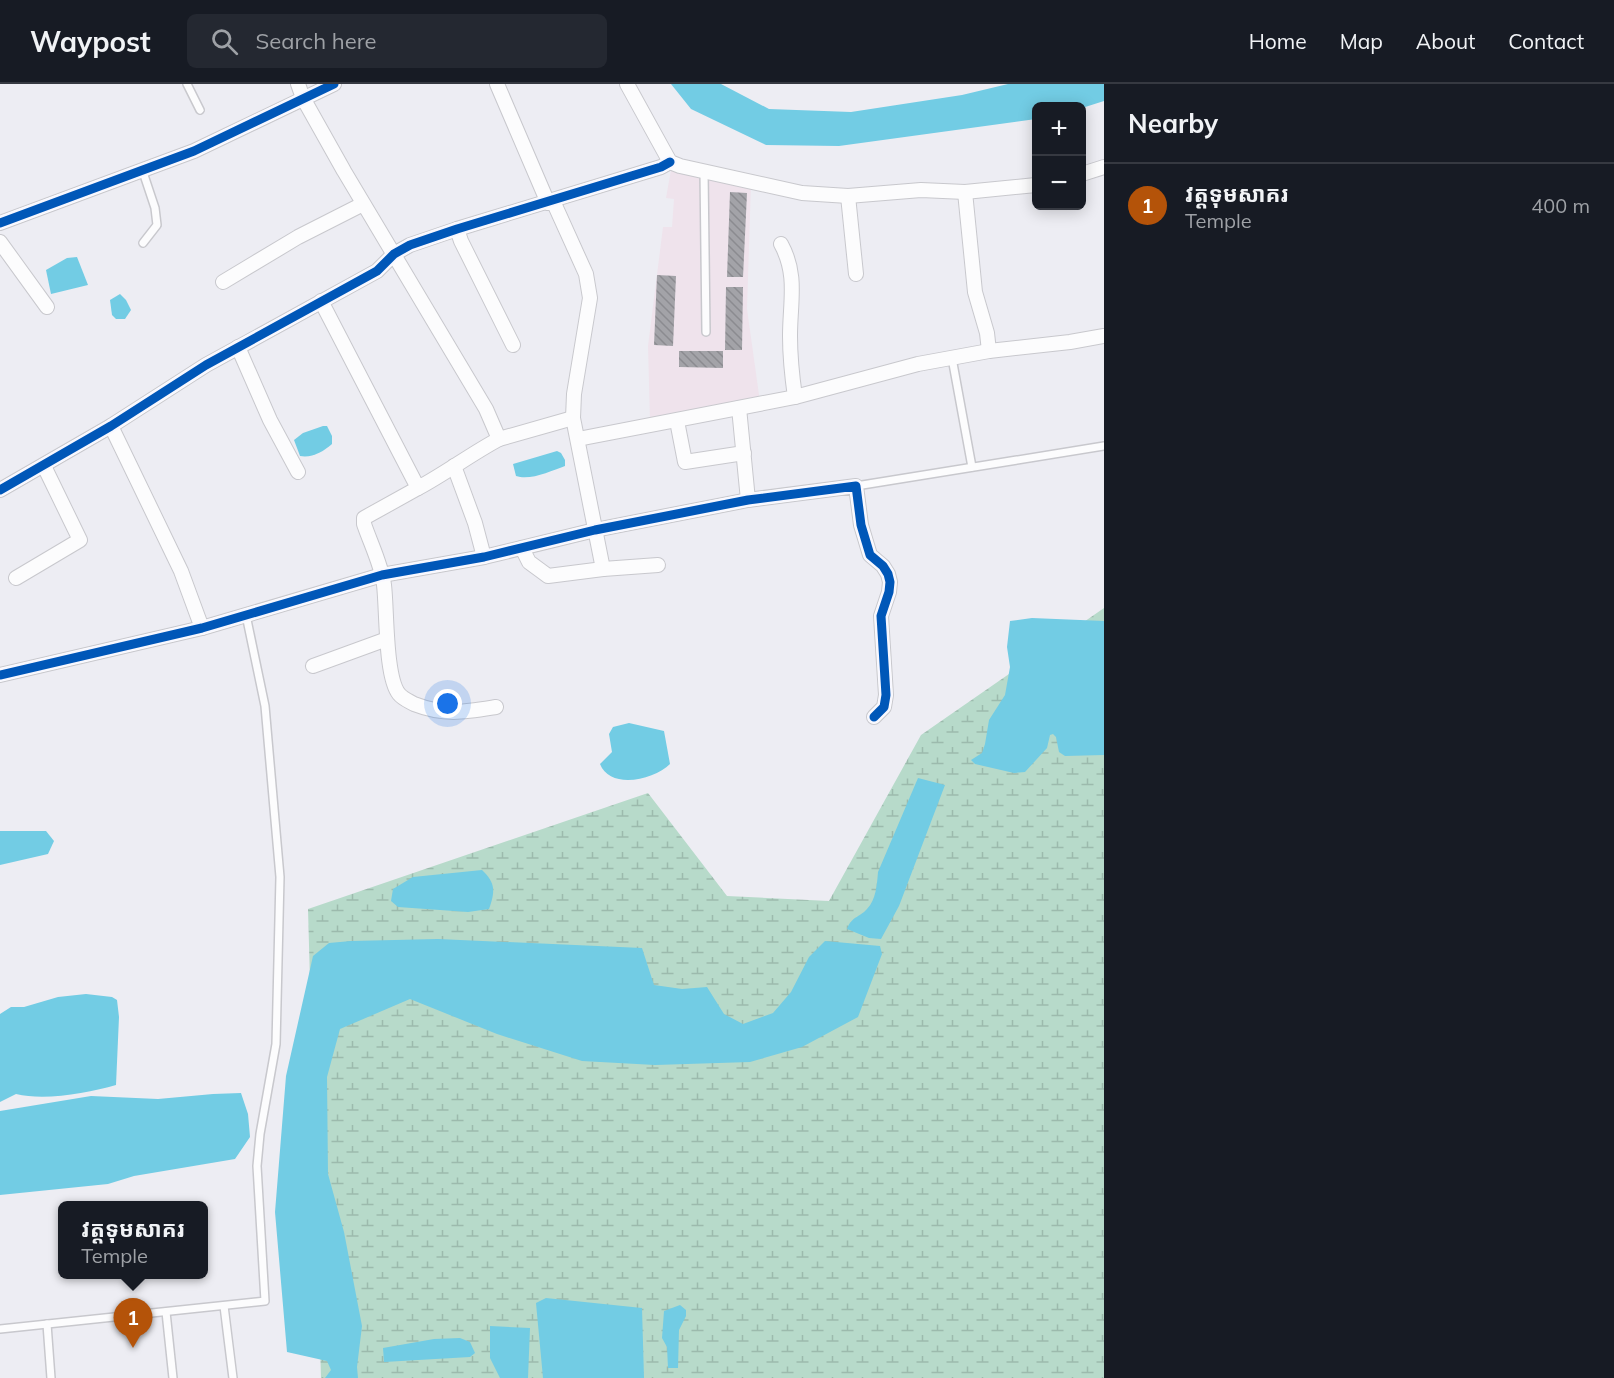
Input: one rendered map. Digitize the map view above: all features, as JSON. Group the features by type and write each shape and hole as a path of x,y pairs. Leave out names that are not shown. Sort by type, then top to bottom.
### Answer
{"street":[{"path":"298,84 303,98 363,204 486,408 499,439"},
{"path":"0,223 143,172 194,151 334,84"},
{"path":"497,84 550,202 586,274 590,298 575,386 573,418 603,569"},
{"path":"627,84 670,162"},
{"path":"0,490 111,426 238,347 377,271 394,254 410,245 661,167 670,162 802,193 848,196 921,190 965,192 1032,185"},
{"path":"1086,173 1104,167"},
{"path":"965,192 974,285 987,333 989,351"},
{"path":"848,196 856,274"},
{"path":"223,282 298,237 363,204"},
{"path":"457,229 461,242 513,345"},
{"path":"0,242 47,308"},
{"path":"782,244 789,259 793,296 790,336 795,397"},
{"path":"321,302 418,488"},
{"path":"578,439 795,397 918,364 989,351 1104,336"},
{"path":"238,347 270,420 298,472"},
{"path":"740,408 748,500"},
{"path":"496,707 453,713 426,708 407,701 398,694 387,639 384,582 364,518 499,439 573,418"},
{"path":"677,421 685,462 744,453"},
{"path":"111,426 181,572 202,628"},
{"path":"16,578 80,540 44,466"},
{"path":"454,466 475,523 484,557"},
{"path":"0,675 202,628 382,575 484,557 595,530 748,500 856,486 861,525 870,555 883,566 890,582 881,616 886,695 884,707 874,717"},
{"path":"522,548 529,562 548,576 658,565"},
{"path":"313,666 387,639"}],"lane":[{"path":"187,84 200,110"},
{"path":"704,171 706,332"},
{"path":"142,243 157,225 155,208 143,172"},
{"path":"952,358 972,467"},
{"path":"856,486 1104,446"},
{"path":"0,1329 265,1301 257,1166 260,1134 276,1044 280,877 265,706 246,615"},
{"path":"224,1306 234,1378"},
{"path":"166,1312 173,1378"},
{"path":"47,1324 51,1378"}],"shaded area":[{"path":"671,170 751,184 747,309 760,402 650,421 648,346 663,227 672,227 674,199 666,198"}],"green space":[{"path":"1104,608 1104,1378 321,1378 308,909 648,793 727,896 829,901 921,735"}],"water":[{"path":"671,84 721,84 769,109 851,112 962,95 1008,84 1104,84 1104,101 1086,107 1086,102 1032,102 1032,120 839,146 766,145 691,109"},
{"path":"77,257 88,285 51,294 46,270 67,258"},
{"path":"120,294 131,310 125,319 116,319 112,315 110,300"},
{"path":"327,426 332,436 332,444 317,454 300,456 294,440 303,433"},
{"path":"557,451 565,460 565,466 534,476 516,476 513,464"},
{"path":"1032,618 1104,621 1104,755 1065,756 1059,752 1056,737 1053,734 1050,735 1047,748 1025,772 1014,773 975,764 971,760 982,753 989,720 1005,695 1010,667 1007,647 1010,621"},
{"path":"629,723 664,731 670,764 663,770 633,780 622,780 605,772 600,764 612,752 609,734 613,727"},
{"path":"918,778 945,785 899,906 881,939 869,938 847,929 853,919 864,912 872,901 876,892 878,872"},
{"path":"0,831 46,831 54,841 48,854 0,865"},
{"path":"482,870 490,879 493,888 489,909 468,912 398,907 391,901 393,889 413,877"},
{"path":"438,939 642,948 654,985 682,989 707,987 724,1014 743,1024 773,1013 791,992 809,957 825,941 880,946 882,954 858,1017 802,1047 750,1062 655,1065 582,1061 497,1034 410,999 340,1029 327,1077 328,1174 344,1232 362,1326 357,1367 358,1378 325,1378 331,1370 327,1361 287,1352 275,1212 286,1076 313,956 329,943"},
{"path":"86,994 112,997 117,1000 119,1017 116,1085 93,1091 53,1096 16,1094 0,1102 0,1014 11,1007 24,1007 58,997"},
{"path":"241,1093 248,1114 250,1137 235,1159 134,1176 108,1184 0,1195 0,1111 91,1096 158,1099"},
{"path":"546,1298 642,1308 644,1378 543,1378 536,1303"},
{"path":"680,1305 686,1310 686,1316 679,1330 678,1368 668,1368 667,1347 662,1338 664,1311"},
{"path":"490,1326 530,1328 528,1378 500,1378 490,1358"},
{"path":"460,1338 470,1342 475,1353 470,1357 384,1362 383,1348 434,1339"}],"building":[{"path":"730,192 747,193 743,277 727,277"},
{"path":"657,275 676,276 673,346 654,345"},
{"path":"726,287 743,287 742,350 725,350"},
{"path":"679,351 723,351 723,368 679,367"}],"cycle path":[{"path":"0,223 194,151 334,84"},
{"path":"0,490 111,426 206,365 377,271 394,254 410,245 661,167 670,162"},
{"path":"0,675 202,628 382,575 484,557 595,530 748,500 856,486 861,525 870,555 883,566 890,582 881,616 886,695 884,707 874,717"}],"place":[{"name":"វត្តទុមសាគរ","path":"133,1348"}]}
